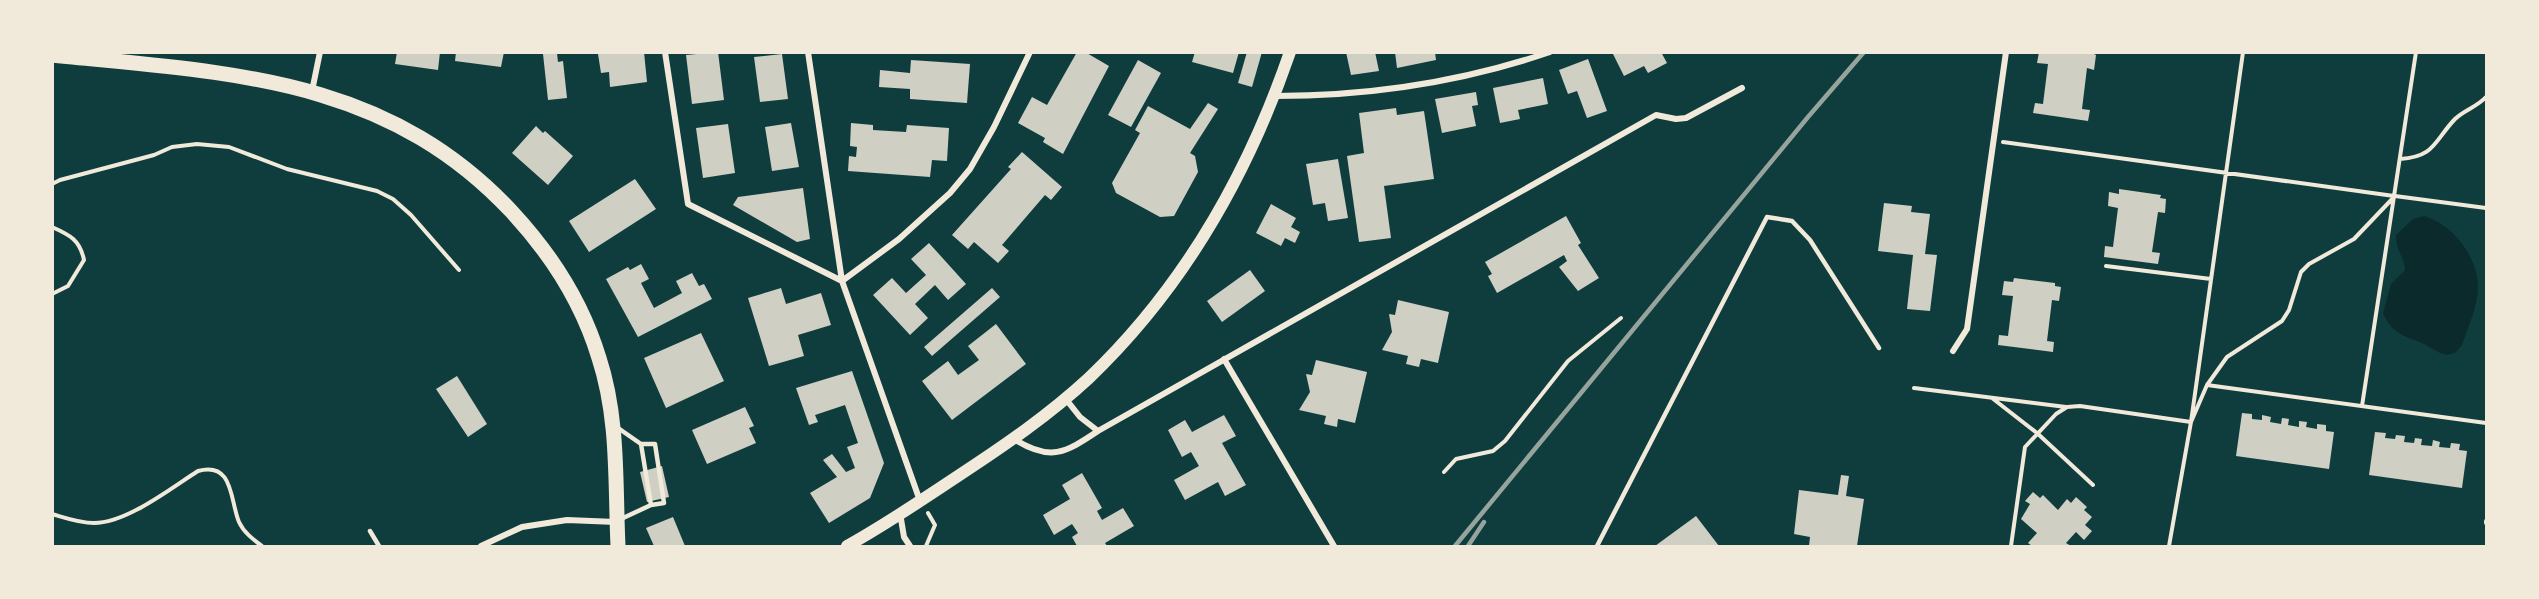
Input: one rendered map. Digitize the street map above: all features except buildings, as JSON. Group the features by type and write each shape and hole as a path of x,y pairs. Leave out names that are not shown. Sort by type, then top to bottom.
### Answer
{"main road":[{"path":"847,546 1014,439 1065,398 1122,342 1189,259 1236,180 1275,96 1290,52"},
{"path":"52,55 238,76 312,91 390,119 429,142 467,169 529,230 552,259 571,290 591,335 600,359 613,425 618,546"}],"street":[{"path":"312,91 320,52"},
{"path":"665,52 688,204 842,281"},
{"path":"808,52 842,281 920,501"},
{"path":"842,281 899,239 950,193 970,170 994,127 1030,52"},
{"path":"1275,96 1312,96 1391,88 1453,77 1550,52"},
{"path":"1953,351 1967,329 2006,52"},
{"path":"1014,439 1026,447 1055,454 1073,448 1224,359 1656,115 1676,119 1686,118 1742,88"},
{"path":"1224,359 1334,546"},
{"path":"1065,398 1080,417 1098,432"},
{"path":"900,513 904,537 910,546"},
{"path":"481,546 522,528 567,520 616,522"}],"lane":[{"path":"1597,546 1767,217 1792,221 1810,240 1879,348"},
{"path":"613,425 641,444 655,444 664,502 651,505 616,522"},
{"path":"641,444 651,505"},
{"path":"370,531 379,546"}],"path":[{"path":"2169,546 2192,422 2243,52"},
{"path":"2362,406 2416,52"},
{"path":"2400,159 2411,159 2432,151 2457,117 2487,97"},
{"path":"1994,141 2487,208"},
{"path":"52,184 154,155 172,147 198,144 228,147 287,169 376,191 393,199 411,215 459,270"},
{"path":"2192,422 2207,385 2228,357 2282,321 2289,310 2301,272 2309,264 2354,240 2395,196"},
{"path":"52,227 74,237 81,245 84,260 68,286 52,294"},
{"path":"2106,266 2211,279"},
{"path":"1444,472 1456,459 1492,451 1498,446 1568,361 1621,318"},
{"path":"2207,385 2487,423"},
{"path":"1914,388 2067,407 2080,406 2192,422"},
{"path":"1991,398 2037,433 2093,484"},
{"path":"2011,546 2021,461 2025,447 2037,433 2067,407"},
{"path":"52,514 77,521 110,520 147,503 198,471 207,468 216,471 230,486 239,521 244,530 262,546"},
{"path":"920,501 935,525 925,546"}],"water":[{"path":"2424,216 2444,226 2462,243 2474,264 2477,275 2476,302 2462,345 2455,353 2446,355 2400,334 2391,326 2383,313 2391,284 2405,270 2396,235 2413,219"}],"railway":[{"path":"1455,546 1864,52"},
{"path":"1468,546 1484,522"}]}
